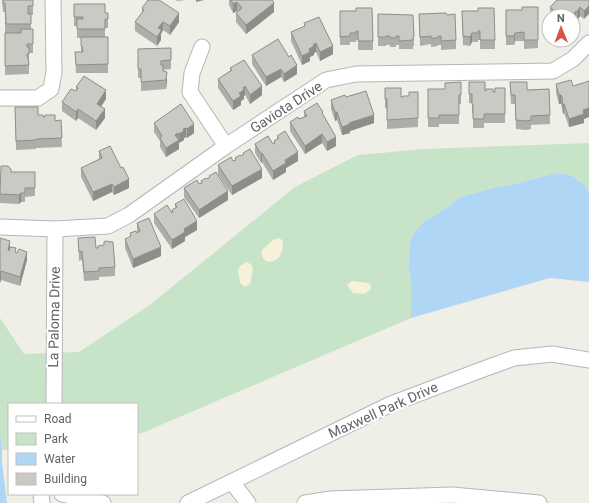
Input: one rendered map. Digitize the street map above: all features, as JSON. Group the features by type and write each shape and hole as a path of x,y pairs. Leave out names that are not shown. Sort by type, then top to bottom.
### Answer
{"street":[{"path":"0,98 38,98 51,89 54,72 53,0"},
{"name":"Gaviota Drive","path":"0,227 55,229 108,226 130,215 226,146 326,80 356,74 553,71 573,59 589,43"},
{"path":"202,47 192,73 190,92 226,146"},
{"name":"La Paloma Drive","path":"54,403 55,229"},
{"name":"Maxwell Park Drive","path":"188,503 391,404 514,358 552,354 589,360"},
{"path":"232,482 248,503"},
{"path":"67,495 103,503"},
{"path":"306,503 331,499 452,495 539,503"}],"green space":[{"path":"589,143 589,192 578,179 565,175 552,174 461,197 422,223 412,236 409,248 410,257 408,266 411,280 411,318 142,433 138,434 138,403 8,403 8,449 2,450 0,433 0,318 24,354 79,352 151,304 295,187 358,155 424,149"}],"sand":[{"path":"279,238 282,240 283,248 278,259 269,262 265,260 262,256 262,250 273,240"},
{"path":"246,262 251,264 253,269 250,284 245,287 240,283 238,270 240,266"},
{"path":"352,281 369,283 371,286 370,290 365,294 353,293 347,285"}],"water":[{"path":"552,174 564,174 574,177 589,192 589,282 550,278 411,318 411,280 408,266 410,257 409,248 412,236 422,223 461,197"},
{"path":"0,433 2,463 7,503 0,503"}],"building":[{"path":"3,0 33,0 33,6 28,6 28,14 31,14 31,24 6,24 5,3 3,3"},
{"path":"148,0 159,0 179,13 170,26 163,22 158,28 161,29 161,31 157,37 135,22 144,10 142,8"},
{"path":"231,0 272,0 274,3 246,25 236,13 242,8 237,2 233,4"},
{"path":"557,0 589,0 589,6 584,11 580,7 550,7"},
{"path":"74,4 105,4 105,13 108,13 108,19 105,19 105,29 77,29 77,19 83,19 83,17 74,17"},
{"path":"522,7 538,7 538,40 524,40 524,32 515,33 514,36 506,36 506,10 522,10"},
{"path":"356,8 372,8 373,41 358,41 358,31 356,31 356,33 350,33 350,36 340,37 340,11 356,11"},
{"path":"478,8 494,8 495,40 480,40 480,31 478,31 478,33 472,33 470,37 463,36 462,11 478,11"},
{"path":"446,13 447,15 455,14 456,40 441,41 441,36 438,36 438,38 431,38 431,36 420,37 419,14"},
{"path":"378,14 413,15 413,40 399,41 399,36 396,36 396,38 390,38 390,36 378,37"},
{"path":"319,17 333,46 320,52 316,43 309,49 310,52 302,56 291,32 305,26 304,23"},
{"path":"21,29 33,29 33,44 27,44 27,47 29,47 29,54 27,54 27,57 29,65 5,66 5,33 21,33"},
{"path":"81,37 108,37 108,64 76,65 75,52 83,52"},
{"path":"278,39 289,57 291,55 297,65 284,74 281,69 266,77 252,55"},
{"path":"171,48 171,60 161,61 163,71 167,72 166,80 141,82 141,69 138,69 138,49"},
{"path":"244,60 262,86 250,95 245,86 243,88 244,90 239,93 241,96 233,101 218,79 232,70 230,68"},
{"path":"84,76 106,90 97,104 105,109 96,121 78,109 76,112 62,102 71,89 76,91 78,88 76,87"},
{"path":"571,80 573,86 589,81 589,108 583,110 584,114 569,119 556,84"},
{"path":"461,82 461,95 459,95 459,115 439,115 439,118 428,118 428,89 445,89 445,83"},
{"path":"469,82 485,82 485,91 486,89 493,89 493,92 495,92 495,88 505,88 505,114 484,114 484,119 473,119 472,94 469,94"},
{"path":"510,82 527,82 527,90 549,89 550,115 531,116 531,120 526,121 516,120 515,95 511,95"},
{"path":"385,88 401,88 401,97 409,96 409,92 418,92 418,118 387,120 387,99 385,99"},
{"path":"366,91 374,115 349,123 350,124 342,127 331,100 345,95 346,97"},
{"path":"317,103 336,137 327,142 322,134 305,146 290,122 298,117 299,119 307,116 304,111"},
{"path":"181,104 194,124 175,135 179,140 166,148 160,138 162,136 154,123"},
{"path":"15,107 38,107 38,115 43,115 43,117 45,117 45,115 55,115 55,121 61,120 62,138 16,141"},
{"path":"285,131 298,152 285,160 286,163 273,171 255,144 268,136 273,144 275,143 274,141 279,138 277,136"},
{"path":"110,146 121,168 123,167 129,179 114,187 112,184 93,192 81,168 102,158 99,151"},
{"path":"250,149 262,169 232,186 218,165 231,157 233,161 236,160 235,158 240,155 241,156"},
{"path":"1,166 8,166 11,169 11,172 35,172 35,188 25,188 25,193 21,193 19,195 0,194"},
{"path":"216,172 228,191 199,210 184,188 197,180 199,184 202,183 201,181 206,178 207,179"},
{"path":"184,199 197,221 184,229 185,232 172,240 154,214 167,205 172,213 172,210 177,207 175,204"},
{"path":"149,218 161,247 133,259 125,239 131,236 130,233 136,231 137,233 140,231 137,223"},
{"path":"95,237 96,248 104,245 105,241 113,242 115,267 99,268 99,271 84,272 82,251 79,252 78,238"},
{"path":"0,238 10,241 9,251 10,247 16,248 15,252 17,253 19,249 27,252 20,277 1,271 0,274"}]}
